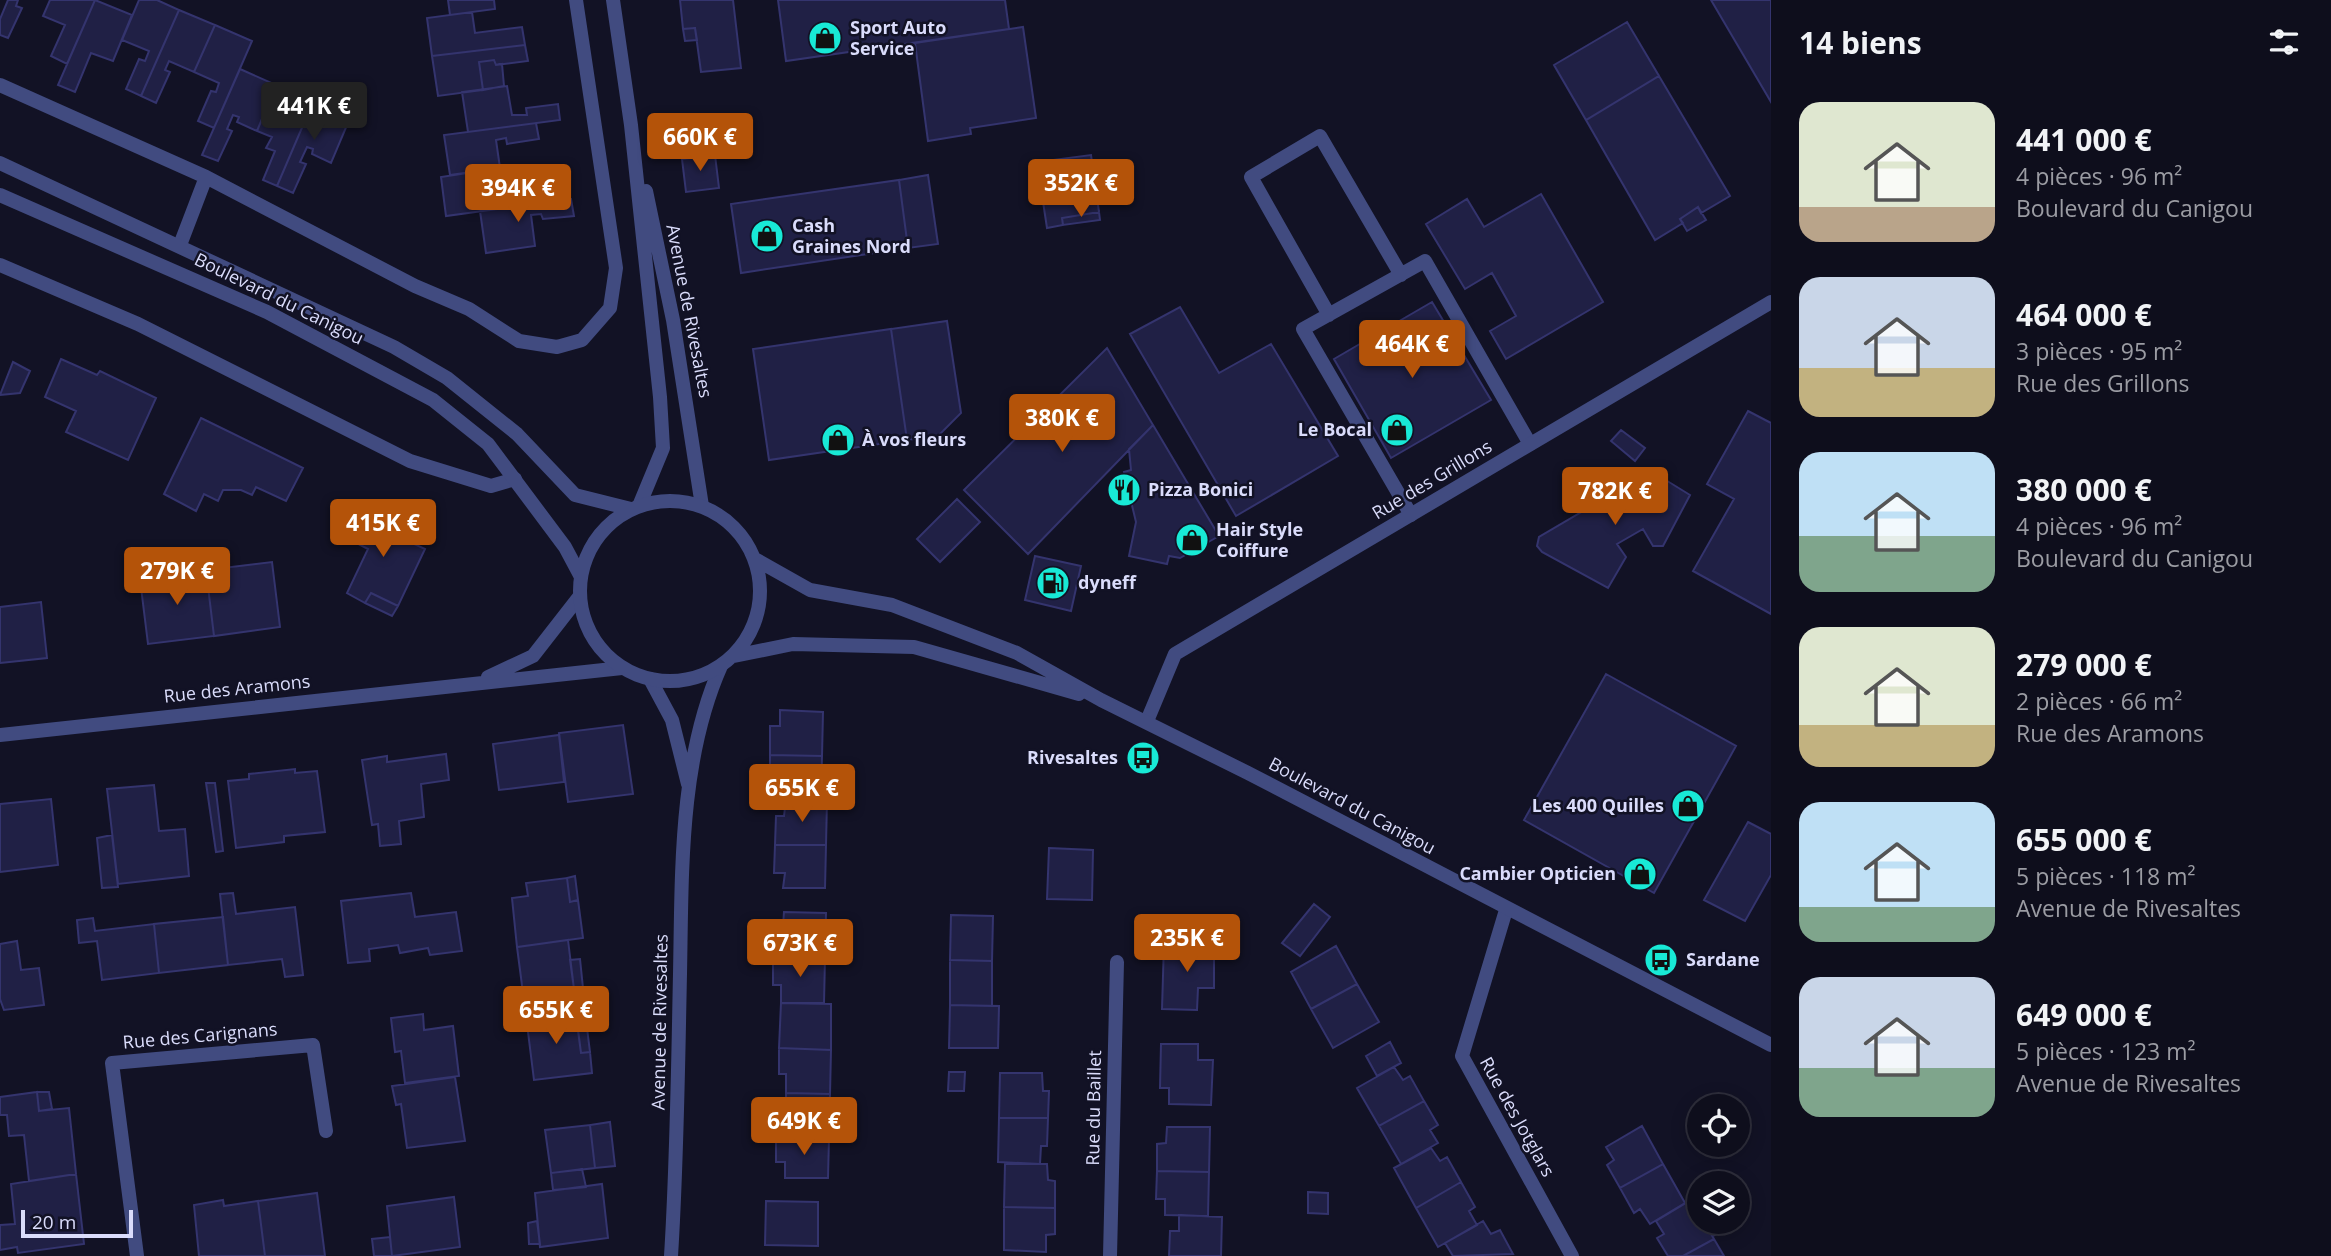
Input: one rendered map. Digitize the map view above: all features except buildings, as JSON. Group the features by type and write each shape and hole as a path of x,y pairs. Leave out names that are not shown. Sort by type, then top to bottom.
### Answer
{"street":[{"path":"0,85 206,177 415,285 469,309 519,341 557,347 582,340 610,308 616,268 576,0"},
{"name":"Avenue de Rivesaltes","path":"612,0 631,125 660,391 663,448 635,508"},
{"name":"Avenue de Rivesaltes","path":"631,125 673,320 702,506"},
{"path":"1329,315 1251,177 1320,136 1401,275"},
{"name":"Boulevard du Canigou","path":"0,163 394,347 447,378 517,434 576,495 635,508"},
{"name":"Boulevard du Canigou","path":"180,245 206,177"},
{"name":"Boulevard du Canigou","path":"0,195 267,312 423,394 488,444 565,547 580,577"},
{"path":"1411,515 1303,330 1425,261 1530,444"},
{"path":"0,265 138,324 410,461 491,486 515,479"},
{"name":"Rue des Grillons","path":"1147,721 1175,654 1771,302"},
{"path":"660,501 681,501 702,506 724,518 743,536 755,559 760,585 759,611 750,635 721,666 699,677 675,682 650,679 622,668 600,649 586,625 579,597 580,577 595,541 607,526 635,508 660,501"},
{"name":"Boulevard du Canigou","path":"755,559 810,590 892,605 1017,653 1101,700 1147,721 1506,910 1771,1045"},
{"name":"Rue des Aramons","path":"479,682 533,656 579,597"},
{"name":"Boulevard du Canigou","path":"733,656 793,644 914,647 1101,700"},
{"name":"Avenue de Rivesaltes","path":"671,1256 676,1171 682,861 689,789 708,694 721,666"},
{"name":"Rue des Aramons","path":"0,735 622,668"},
{"name":"Avenue de Rivesaltes","path":"650,679 672,720 689,789"},
{"name":"Rue des Jotglars","path":"1506,910 1462,1056 1572,1256"},
{"name":"Rue du Baillet","path":"1110,1256 1117,962"},
{"name":"Rue des Carignans","path":"137,1256 112,1063 313,1045 326,1131"}],"place":[{"name":"Sport Auto Service","path":"825,38"},
{"name":"Cash Graines Nord","path":"767,236"},
{"name":"Le Bocal","path":"1397,430"},
{"name":"À vos fleurs","path":"838,440"},
{"name":"Pizza Bonici","path":"1124,490"},
{"name":"Hair Style Coiffure","path":"1192,540"},
{"name":"dyneff","path":"1053,583"},
{"name":"Rivesaltes","path":"1143,758"},
{"name":"Les 400 Quilles","path":"1688,806"},
{"name":"Cambier Opticien","path":"1640,874"},
{"name":"Sardane","path":"1661,960"}]}
